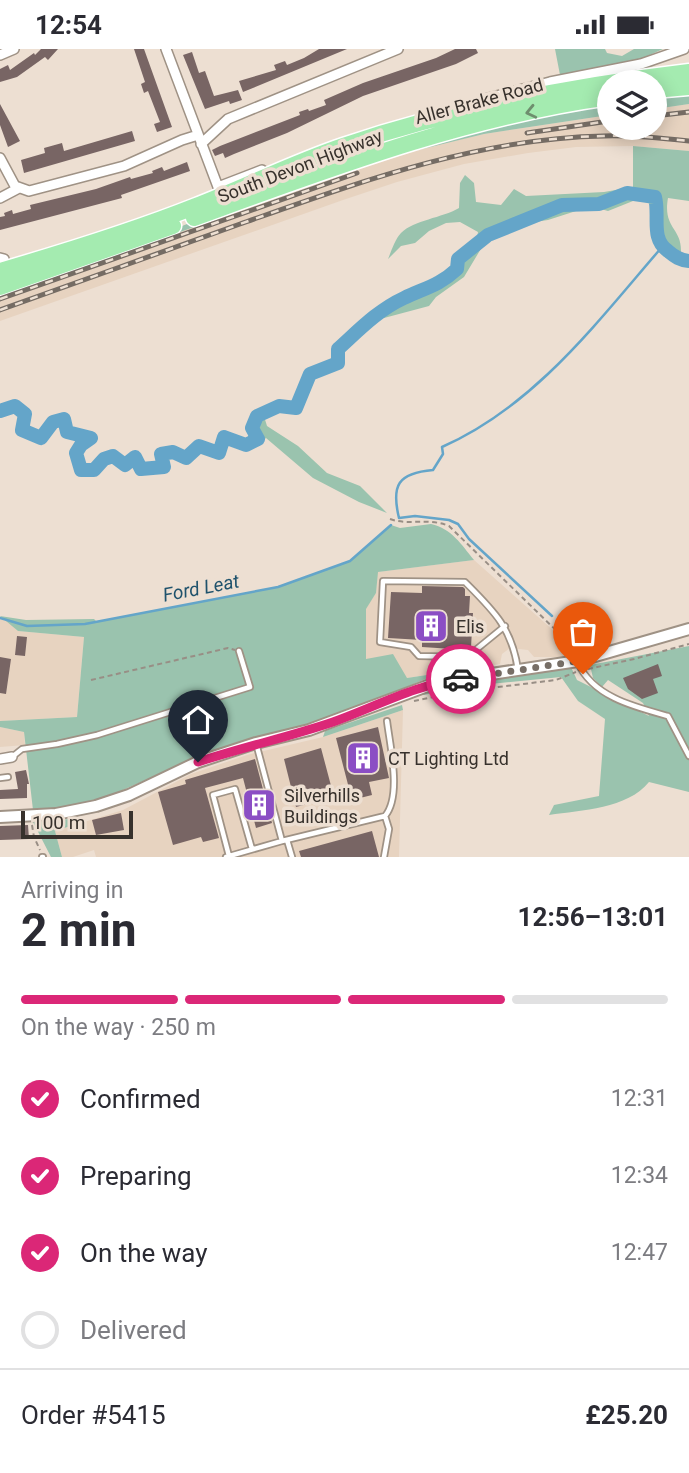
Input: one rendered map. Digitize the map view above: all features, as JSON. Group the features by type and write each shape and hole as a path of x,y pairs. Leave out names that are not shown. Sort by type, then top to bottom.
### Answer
{"highway":[{"name":"South Devon Highway","path":"1,263 193,207 341,147 496,102 610,82 689,72"},
{"path":"667,89 689,87"},
{"name":"South Devon Highway","path":"0,287 375,153 480,123 597,99"}],"street":[{"path":"0,55 14,49"},
{"name":"Aller Brake Road","path":"166,49 219,187 391,124 550,82 641,64 684,49"},
{"path":"0,158 15,186 29,191 124,166 182,140 199,140 228,119 398,49"},
{"path":"0,198 19,188"},
{"path":"0,817 56,814 96,806 129,795 198,762 256,743 309,730 438,682 580,666 689,629"},
{"path":"0,759 12,757"}],"lane":[{"path":"505,626 467,657 419,656 411,646 380,642 383,582 465,582 505,626 515,650 518,671"},
{"path":"12,757 22,749 97,735 250,687 239,651"},
{"path":"580,666 590,683 608,694 638,708 667,716 689,756"},
{"path":"249,852 235,789 213,795 227,856 249,852 284,840 385,816 391,810 394,784 387,721"},
{"path":"256,743 284,840 292,857"},
{"path":"0,778 8,778"},
{"path":"384,857 389,829 385,816"}],"path":[{"path":"390,519 402,523 417,520 436,521 449,526 569,643 580,666"},
{"path":"401,696 410,702 425,701 457,692 556,680 580,666 634,659 689,644"},
{"path":"91,680 228,648 239,651"},
{"path":"31,815 34,837 43,857"}],"shaded area":[{"path":"689,104 689,151 633,146 576,147 464,164 343,200 0,321 0,291 172,235 362,165 484,134 597,117 597,140 667,140 667,107"},
{"path":"474,560 562,638 575,657 534,657 528,650 510,648 502,654 500,664 407,678 366,659 365,609 376,593 377,572"},
{"path":"0,618 18,631 84,637 77,717 0,721"},
{"path":"403,710 399,857 96,857 94,850 73,857 62,857 55,831 123,810 191,774 247,755 323,737"},
{"path":"0,727 24,732 25,745 0,747"}],"green space":[{"path":"555,49 605,49 607,53 622,56 634,49 663,49 632,63 560,75"},
{"path":"689,95 689,104 667,107 667,97"},
{"path":"597,104 597,117 484,134 381,159 172,235 58,266 182,226 351,160"},
{"path":"633,146 689,151 689,201 668,198 667,209 680,241 680,260 666,258 658,251 655,209 645,200 633,201 608,211 597,208 576,211 548,220 521,224 485,242 464,277 436,297 429,306 384,318 369,319 403,299 443,282 457,269 460,259 476,243 478,232 460,222 446,223 429,231 415,243 401,246 388,259 401,233 421,222 459,208 460,183 465,175 474,183 476,202 501,205 514,189 526,196 604,192 633,187"},
{"path":"263,413 267,426 298,446 327,473 360,486 387,513 313,478 266,438 257,446 246,445 254,414"},
{"path":"431,524 450,533 474,560 378,572 376,593 366,609 366,659 393,654 407,678 440,673 315,725 211,751 98,801 64,808 33,810 24,732 0,727 0,721 77,717 84,637 18,631 0,616 26,620 94,619 97,622 278,587 350,561 391,525 400,528"},
{"path":"689,646 689,792 649,782 629,798 616,803 549,815 554,805 599,796 605,719 578,701 561,677 418,694 458,682 571,667 577,680 649,716 643,703 608,680 602,687 593,678 590,665"},
{"path":"402,705 403,710 323,737 325,731"},
{"path":"69,819 83,822 55,831 62,857 51,857 33,822"}],"building":[{"path":"41,49 58,49 48,60 45,57 17,77 0,82 0,69 8,65 10,70"},
{"path":"134,49 144,49 172,127 157,132 154,124 160,122 148,91 144,93 141,84 145,82"},
{"path":"319,49 347,49 243,92 239,81 276,70 274,65 285,61 287,65"},
{"path":"455,49 476,49 478,53 456,64 363,96 287,133 225,158 223,153 215,156 212,150 300,115 299,112 326,105 324,100 363,83"},
{"path":"192,52 199,73 205,71 214,96 238,90 242,100 230,104 229,101 205,109 183,55"},
{"path":"0,104 20,141 8,147 0,125"},
{"path":"132,131 135,141 24,173 21,160 45,153 44,148 62,143 64,151"},
{"path":"187,162 190,171 121,195 122,198 0,230 0,217 12,210 13,214 31,209 30,205 153,173 152,171 162,167 164,171"},
{"name":"Elis","path":"422,586 465,589 465,596 470,596 469,613 473,613 471,647 468,650 422,647 422,640 388,638 391,592 422,593"},
{"path":"17,636 27,637 25,656 15,655"},
{"path":"0,657 11,659 6,694 0,693"},
{"path":"658,664 662,676 653,679 658,693 642,699 628,689 623,678"},
{"name":"CT Lighting Ltd","path":"378,727 389,778 369,782 372,795 352,800 336,738"},
{"path":"321,748 334,797 296,807 284,759"},
{"name":"Silverhills Buildings","path":"255,759 272,823 256,828 243,778 205,788 219,838 203,842 201,837 173,845 158,792 186,784 185,780"},
{"path":"26,770 29,784 27,798 0,799 0,790 18,789 15,772"},
{"path":"121,813 124,830 96,835 92,820"},
{"path":"28,825 29,839 0,840 0,826"},
{"path":"372,831 379,857 301,857 299,851"}],"waterway":[{"path":"0,411 15,406 25,414 22,430 41,438 53,422 64,419 67,432 91,438 81,445 76,453 81,470 94,470 104,459 113,456 125,465 135,457 141,469 164,467 161,454 173,452 186,458 199,446 219,453 224,437 246,445 258,439 252,428 257,416 279,406 296,408 310,374 338,363 338,349 377,314 451,274 457,269 458,259 488,235 562,205 599,204 627,193 655,197 657,233 662,246 680,259 689,261"},
{"path":"399,518 396,497 400,483 412,474 433,470 443,454 442,447 475,430 535,385 588,332 662,247"},
{"name":"Ford Leat","path":"399,518 415,516 449,520 458,524 469,539 552,616"},
{"name":"Ford Leat","path":"0,618 27,626 85,624 278,587 350,561 391,525"}],"railway":[{"path":"667,115 689,112"},
{"path":"527,133 597,123"},
{"path":"0,310 329,193 419,165 510,145 557,139 626,136 689,141"},
{"path":"0,299 357,173"}],"way so far":[{"path":"461,679 578,661 583,674"}],"place":[{"name":"Elis","path":"431,626"},
{"name":"CT Lighting Ltd","path":"363,758"},
{"name":"Silverhills Buildings","path":"259,805"}],"route":[{"path":"198,762 256,743 309,730 438,682 461,679"}]}
